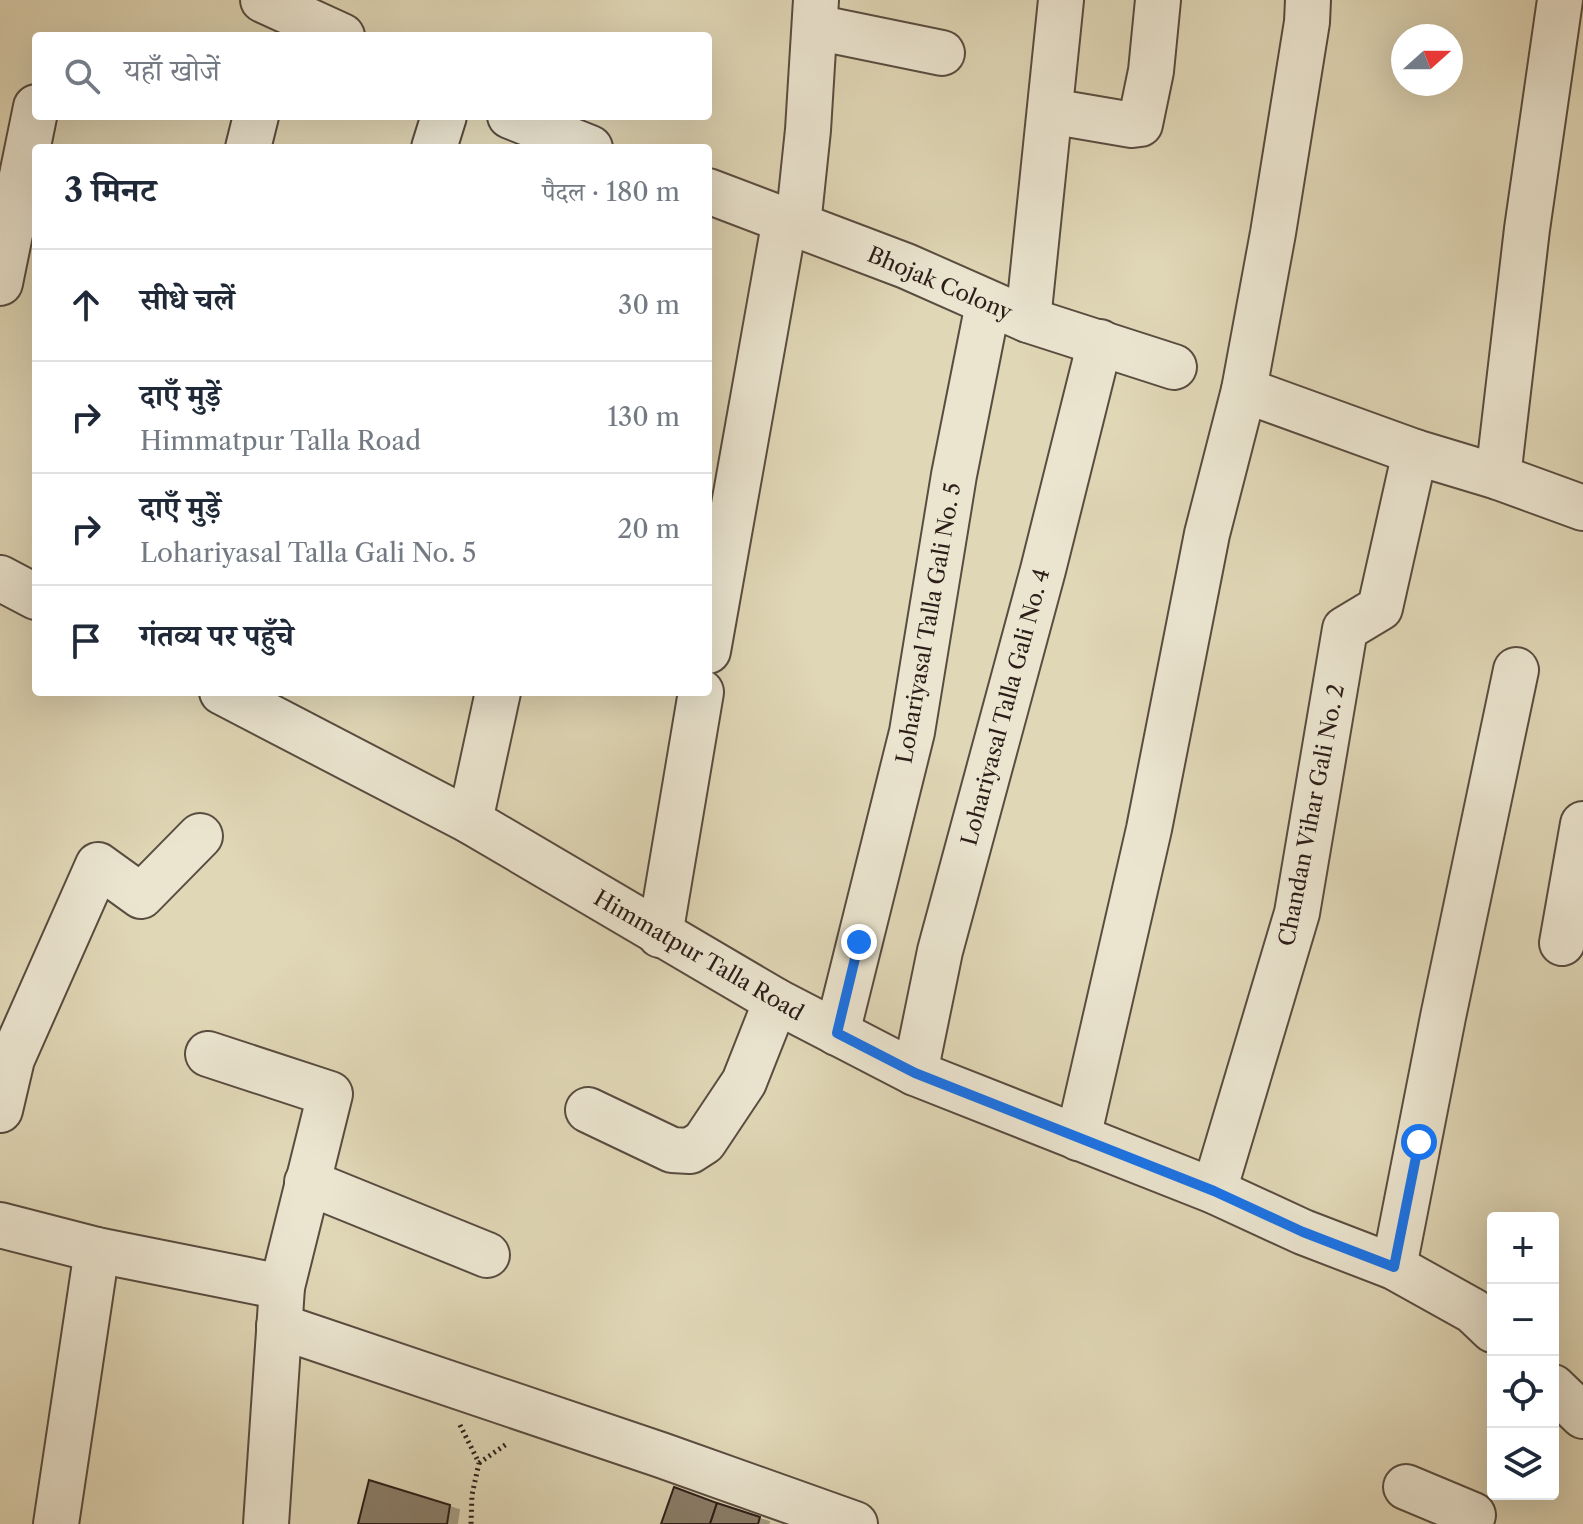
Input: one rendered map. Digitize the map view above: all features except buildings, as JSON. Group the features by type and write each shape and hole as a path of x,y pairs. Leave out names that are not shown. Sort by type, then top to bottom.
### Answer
{"street":[{"path":"1028,320 1061,0"},
{"path":"1050,111 1140,124 1151,71 1158,0"},
{"path":"1078,1138 1149,829 1207,534 1244,390 1273,233 1308,0"},
{"path":"1498,477 1527,229 1560,0"},
{"path":"712,631 792,222 816,13 942,53"},
{"path":"273,14 329,32"},
{"path":"0,283 33,120"},
{"path":"249,144 255,120"},
{"path":"435,144 443,120"},
{"path":"520,120 580,144"},
{"name":"Bhojak Colony","path":"712,192 906,266 1028,320 1174,367"},
{"name":"Lohariyasal Talla Gali No. 5","path":"837,1033 912,732 954,475 988,304"},
{"name":"Lohariyasal Talla Gali No. 4","path":"915,1073 940,951 1043,570 1100,342"},
{"path":"1244,390 1583,508"},
{"name":"Chandan Vihar Gali No. 2","path":"1214,1191 1297,913 1345,629 1380,608 1415,452"},
{"path":"0,578 32,595"},
{"path":"1394,1267 1516,670"},
{"name":"Himmatpur Talla Road","path":"240,696 292,708 470,821 660,935 776,1001 915,1073 1214,1191 1303,1232 1394,1267 1473,1311 1487,1324"},
{"path":"470,821 497,696"},
{"path":"660,935 700,696"},
{"path":"1562,943 1583,824"},
{"path":"0,1110 12,1059 98,865 141,896 200,836"},
{"path":"588,1110 672,1150 690,1151 704,1142 744,1082 776,1001"},
{"path":"208,1054 330,1094 280,1306 266,1524"},
{"path":"307,1182 487,1255"},
{"path":"0,1225 97,1250 280,1306 661,1455 855,1524"},
{"path":"56,1524 97,1250"},
{"path":"1559,1393 1583,1416"},
{"path":"1406,1487 1473,1515 1470,1524"}],"path":[{"path":"471,1524 472,1495 479,1463"}],"route":[{"path":"859,942 837,1033 915,1073 1214,1191 1303,1232 1394,1267 1419,1142"}]}
